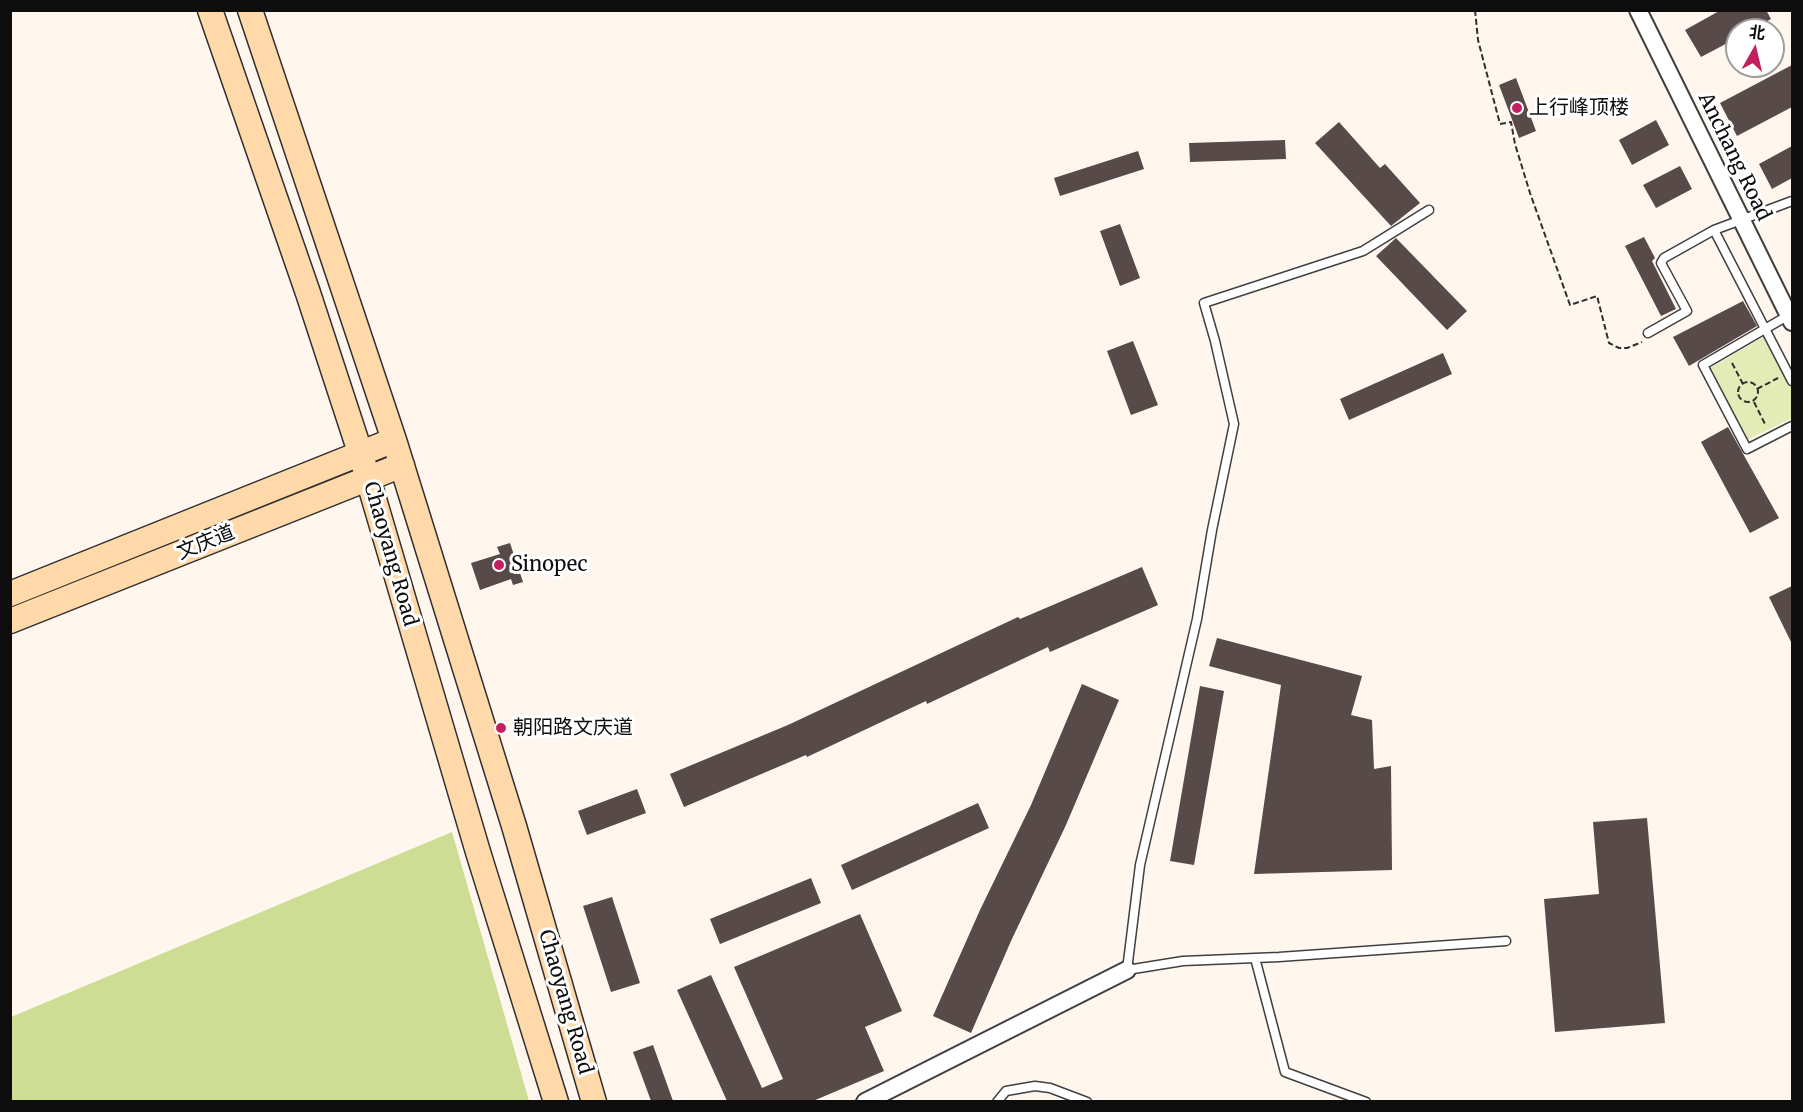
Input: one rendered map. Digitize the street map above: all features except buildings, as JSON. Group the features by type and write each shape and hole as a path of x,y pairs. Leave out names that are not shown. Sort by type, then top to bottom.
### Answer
{"main road":[{"name":"Chaoyang Road","path":"210,10 308,292 361,455 478,852 556,1101"},
{"name":"Chaoyang Road","path":"250,10 402,465 514,826 594,1101"},
{"name":"文庆道","path":"10,594 394,440"},
{"name":"文庆道","path":"10,621 402,465"}],"street":[{"name":"Anchang Road","path":"1638,10 1791,319"},
{"path":"866,1101 1127,970"}],"lane":[{"path":"1648,333 1687,311 1661,263 1664,258 1714,230 1792,201"},
{"path":"1429,210 1363,251 1204,303 1234,424 1197,619 1140,865 1127,970 1183,961 1506,942"},
{"path":"1714,230 1790,377"},
{"path":"1791,319 1766,329 1703,365 1747,449 1792,426"},
{"path":"1255,958 1285,1072 1366,1101"},
{"path":"997,1101 1006,1091 1035,1086 1087,1101"}],"path":[{"path":"1475,10 1480,50 1500,124 1512,122 1515,144 1530,193 1570,305 1597,296 1609,343 1619,348 1627,348 1644,342 1648,333"},
{"path":"1726,352 1743,384"},
{"path":"1757,389 1790,377"},
{"path":"1752,383 1757,389 1757,396 1753,401 1743,401 1739,396 1739,389 1743,384 1752,383"},
{"path":"1753,401 1771,437"}],"green space":[{"path":"1767,335 1792,386 1792,418 1745,441 1710,368"},
{"path":"452,832 529,1101 11,1101 11,1017"}],"place":[{"name":"上行峰顶楼","path":"1517,108"},
{"name":"Sinopec","path":"499,565"},
{"name":"朝阳路文庆道","path":"501,728"}]}
